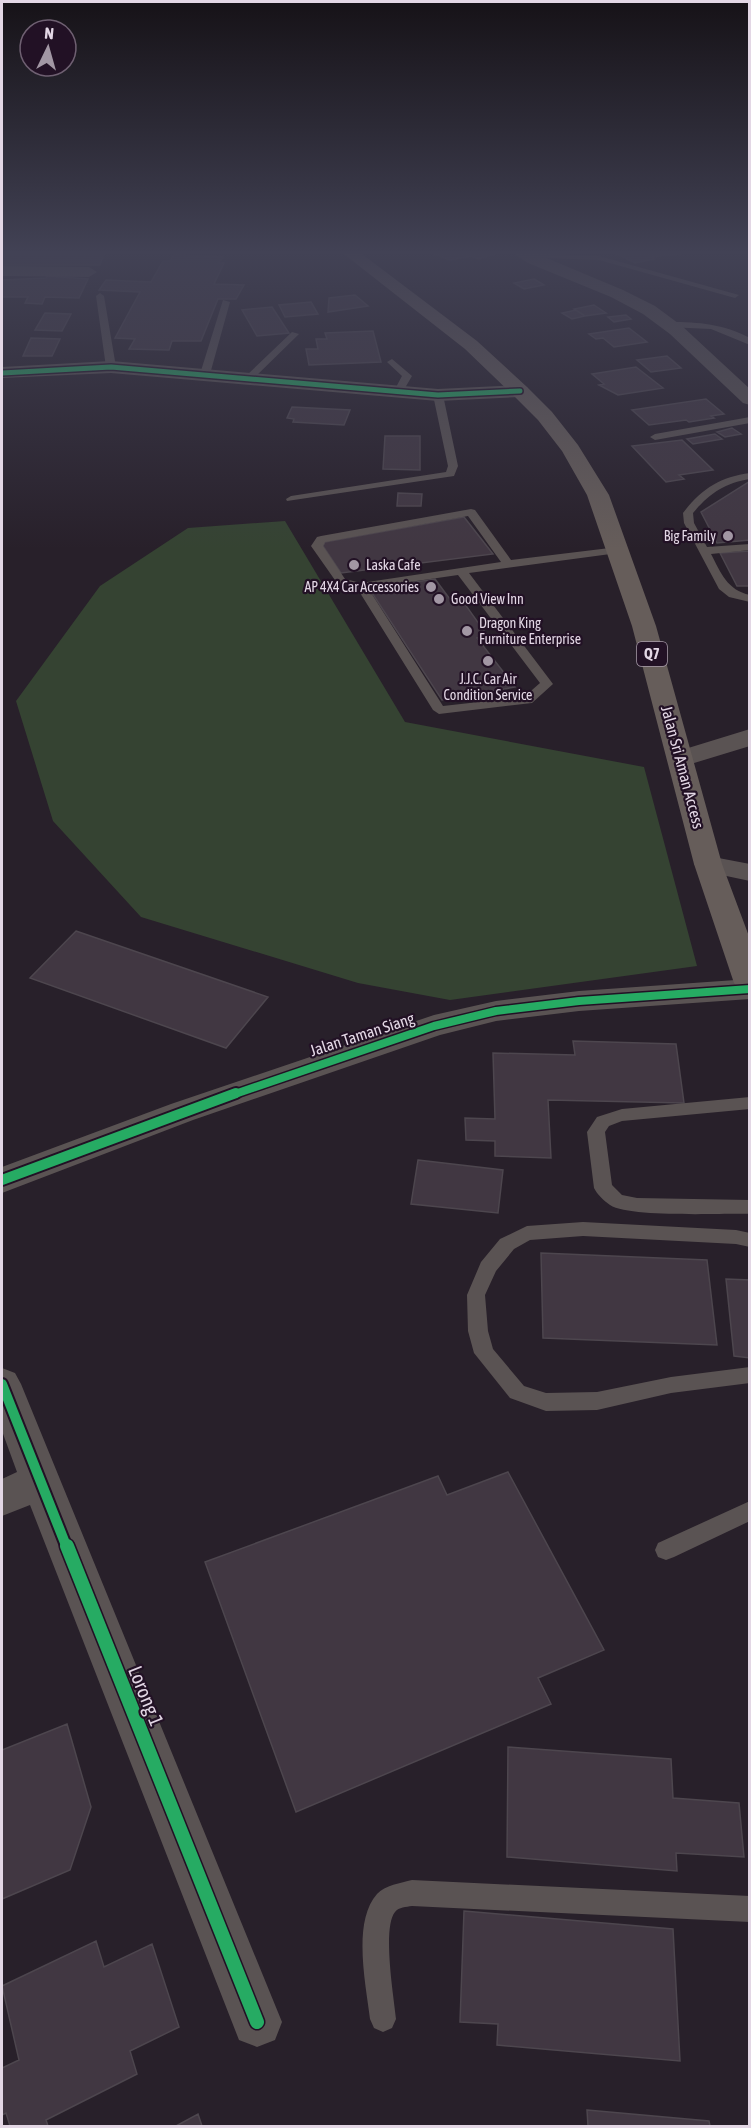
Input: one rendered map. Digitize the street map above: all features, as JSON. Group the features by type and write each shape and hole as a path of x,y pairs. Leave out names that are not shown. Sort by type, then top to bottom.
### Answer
{"main road":[{"name":"Q7","path":"477,350 545,416 571,449 598,495 618,550"},
{"name":"Jalan Sri Aman Access","path":"618,550 644,626 708,864 750,983"}],"street":[{"path":"696,350 726,380 750,399"},
{"path":"2,373 111,367 438,394 520,391"},
{"path":"681,759 750,737"},
{"path":"708,864 750,873"},
{"name":"Jalan Taman Siang","path":"2,1180 182,1112 434,1026 496,1011 579,1001 750,989"},
{"name":"Lorong 1","path":"2,1384 257,2022"},
{"path":"2,1498 40,1481"}],"lane":[{"path":"108,350 111,367"},
{"path":"205,374 212,350"},
{"path":"249,378 278,350"},
{"path":"392,362 407,376 399,391"},
{"path":"291,499 450,474 453,466 438,394"},
{"path":"655,437 750,420"},
{"path":"750,476 716,484 702,495 688,513 689,523 727,592 750,599"},
{"path":"508,564 471,512 321,539 317,546 341,581 361,586 618,550"},
{"path":"704,551 750,547"},
{"path":"361,586 439,710 528,700 547,684 462,572"},
{"path":"750,1103 622,1115 604,1119 598,1125 596,1132 603,1188 617,1201 637,1205 750,1207"},
{"path":"750,1240 736,1237 583,1229 527,1233 507,1244 494,1259 476,1295 478,1331 484,1353 517,1392 546,1402 597,1401 671,1385 750,1375"},
{"path":"666,1550 750,1510"},
{"path":"384,2019 376,1935 378,1916 384,1904 393,1898 412,1893 750,1909"}],"green space":[{"path":"285,521 405,722 644,767 697,966 450,1000 358,983 141,917 53,821 16,701 100,586 188,528"}],"building":[{"path":"26,350 55,350 52,356 23,356"},
{"path":"306,350 378,350 381,362 309,365"},
{"path":"667,356 681,368 651,372 637,360"},
{"path":"636,367 663,388 618,395 599,385 604,384 592,374"},
{"path":"706,399 724,414 689,422 686,420 649,425 632,410"},
{"path":"292,407 350,410 344,425 293,422 294,419 287,418"},
{"path":"732,428 741,434 725,437 717,432"},
{"path":"715,434 722,439 693,444 687,439"},
{"path":"385,436 420,436 420,470 383,469"},
{"path":"682,440 713,470 679,475 684,479 666,482 632,446"},
{"path":"750,481 750,540 717,543 701,512"},
{"path":"398,493 422,494 421,506 397,506"},
{"path":"464,517 493,554 341,573 323,546 325,542"},
{"path":"750,551 750,586 737,586 720,553"},
{"path":"435,579 452,602 462,600 487,635 477,638 515,687 442,700 372,593 376,588"},
{"path":"76,931 268,997 226,1048 30,978"},
{"path":"573,1041 676,1044 684,1103 548,1100 551,1158 495,1156 495,1141 466,1140 465,1118 495,1119 493,1053 575,1055"},
{"path":"418,1160 503,1170 498,1213 411,1204"},
{"path":"541,1253 707,1260 717,1345 543,1338"},
{"path":"726,1279 750,1280 750,1358 734,1356"},
{"path":"508,1472 604,1650 538,1678 551,1704 296,1812 205,1562 438,1476 447,1495"},
{"path":"67,1724 91,1807 70,1870 2,1899 2,1750"},
{"path":"508,1747 671,1759 673,1798 739,1803 744,1857 676,1853 677,1871 507,1857"},
{"path":"464,1911 673,1929 680,2061 497,2045 498,2024 460,2022"},
{"path":"96,1941 104,1967 152,1944 179,2027 130,2051 137,2074 46,2120 48,2126 10,2126 6,2113 2,2115 2,2068 19,2060 2,1986"},
{"path":"587,2110 709,2121 710,2126 588,2126"},
{"path":"198,2114 202,2126 176,2126"}],"cycle path":[{"path":"2,373 111,367 438,395 520,391"},
{"path":"2,1180 182,1112 434,1026 496,1011 579,1001 750,989"},
{"path":"2,1384 257,2022"}],"place":[{"name":"Big Family","path":"728,536"},
{"name":"Laska Cafe","path":"354,565"},
{"name":"AP 4X4 Car Accessories","path":"431,587"},
{"name":"Good View Inn","path":"439,599"},
{"name":"Dragon King Furniture Enterprise","path":"467,631"},
{"name":"J.J.C. Car Air Condition Service","path":"488,661"}]}
